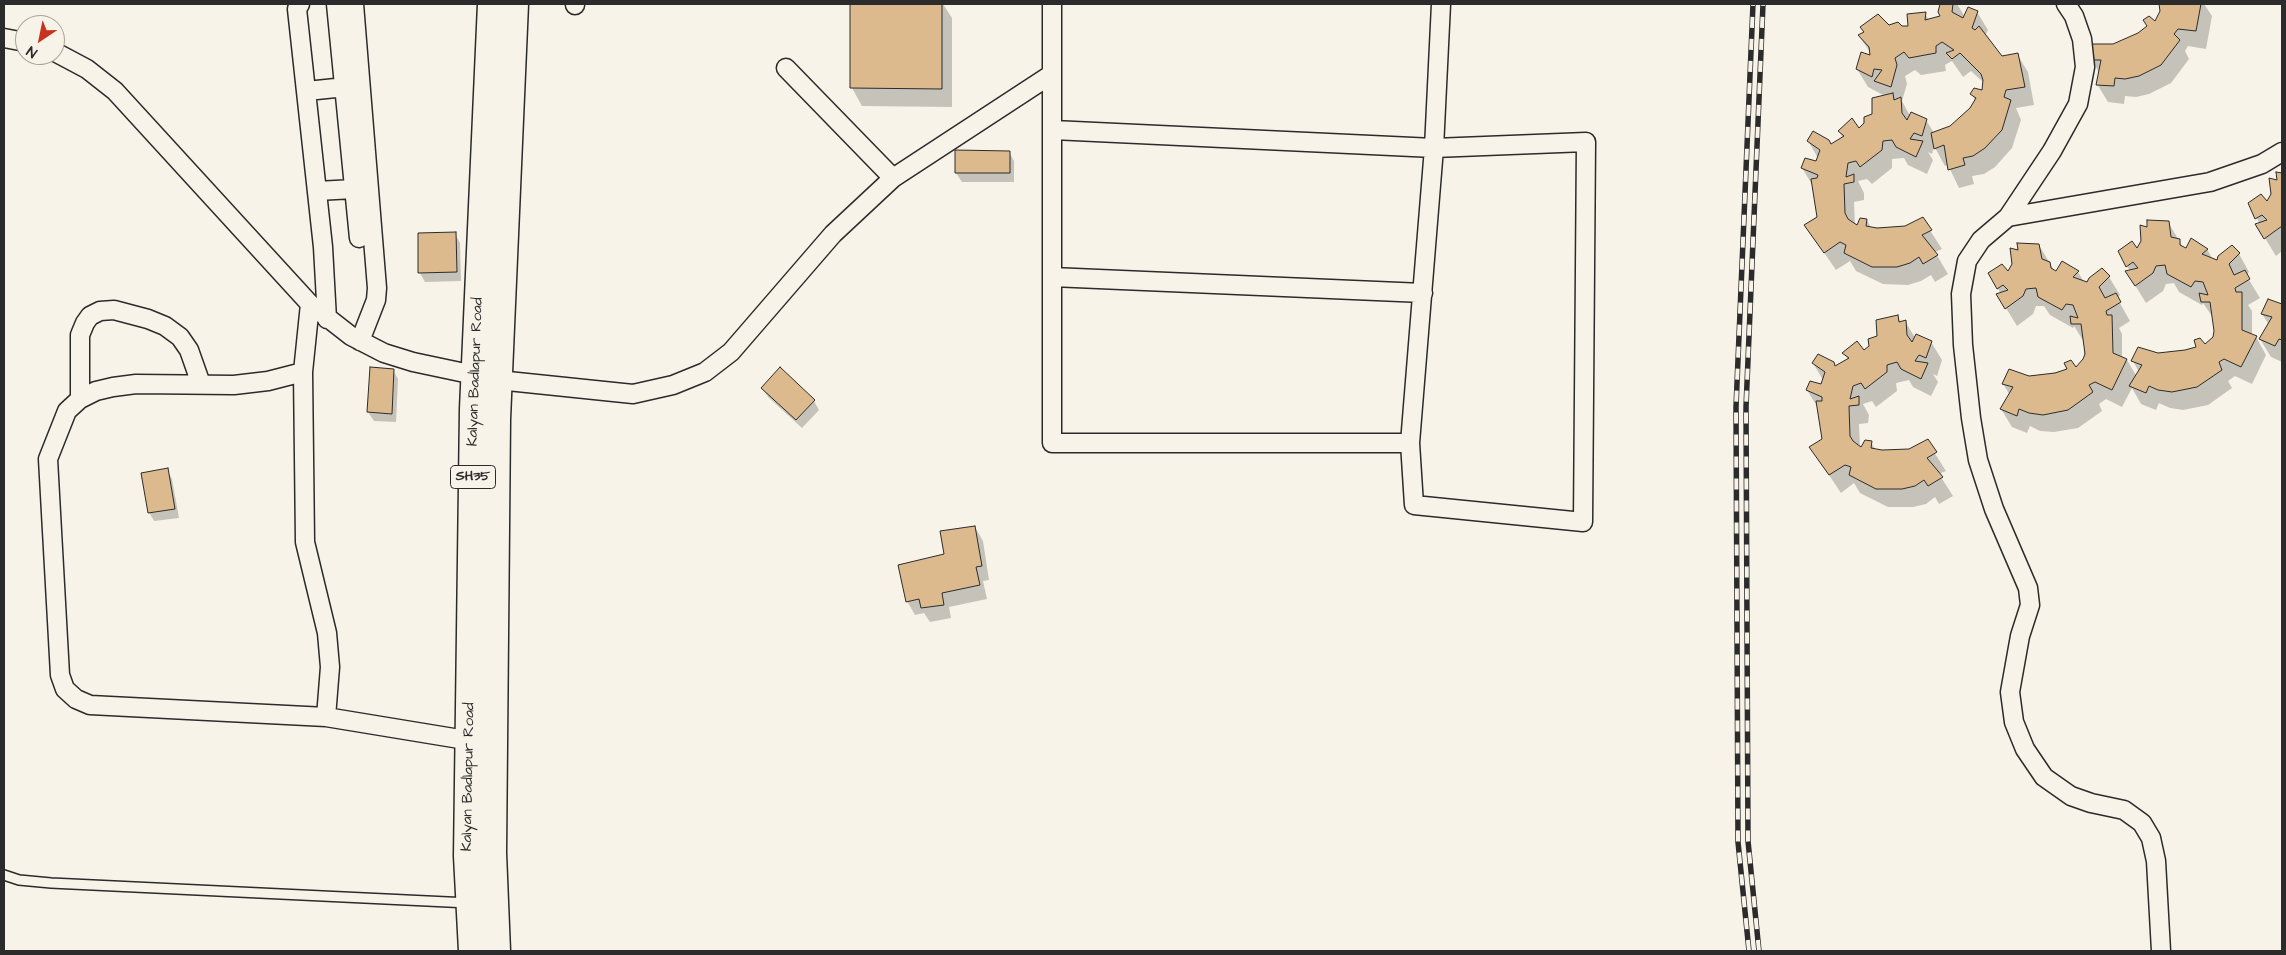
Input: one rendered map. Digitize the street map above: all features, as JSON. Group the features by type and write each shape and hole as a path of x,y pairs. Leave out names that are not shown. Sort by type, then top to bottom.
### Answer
{"main road":[{"name":"Kalyan Badlapur Road","path":"473,951 481,904 481,742 496,419 486,377 492,4"},
{"name":"Kalyan Badlapur Road","path":"486,377 514,4"},
{"name":"Kalyan Badlapur Road","path":"481,904 496,951"}],"street":[{"path":"300,4 298,9 323,247 327,320"},
{"path":"336,4 359,238"},
{"path":"354,4 377,288 376,300 360,340"},
{"path":"1052,4 1052,443 1410,444"},
{"path":"1053,130 1434,148 1586,142 1583,522 1414,506 1410,444 1434,148 1441,4"},
{"path":"2066,4 2074,16 2082,39 2085,67 2078,104 2052,151 2008,217 1981,240 1968,261 1961,294 1963,345 1971,418 1978,460 1994,509 2028,588 2030,605 2020,636 2010,692 2014,722 2025,749 2044,776 2071,796 2124,810 2142,823 2151,838 2156,861 2161,951"},
{"path":"65,57 87,68 115,91 310,304 327,320 360,340 384,353 413,362 486,377 633,394 673,385 705,372 731,352 833,234 893,178 1052,74"},
{"path":"786,68 893,178"},
{"path":"306,91 345,87"},
{"path":"2008,217 2210,182 2262,164 2282,152"},
{"path":"317,192 354,189"},
{"path":"1052,277 1423,293"},
{"path":"310,304 303,372 306,542 327,633 330,667 326,717"},
{"path":"80,398 80,335 90,316 100,311 114,310 148,319 165,326 180,337 189,350 201,384"},
{"path":"303,372 249,384 136,384 96,391 80,398 67,411 48,460 60,674 65,689 76,699 90,705 326,717 481,742"}],"lane":[{"path":"4,875 19,880 51,883 481,904"}],"building":[{"path":"850,4 942,4 942,89 850,88"},
{"path":"1940,4 1953,4 1952,12 1963,18 1968,7 1978,11 1972,28 1975,30 1979,26 2002,56 2018,53 2025,87 2006,90 2004,97 2011,100 2002,130 1985,148 1973,156 1963,158 1965,165 1948,170 1944,145 1934,149 1931,133 1950,126 1970,108 1976,98 1970,94 1974,88 1982,90 1983,80 1981,74 1960,53 1952,59 1946,53 1954,50 1942,42 1936,46 1936,53 1909,58 1904,52 1895,58 1897,65 1891,87 1874,81 1882,70 1874,69 1872,77 1856,69 1861,52 1870,55 1869,47 1858,35 1864,32 1860,27 1878,14 1889,25 1898,22 1902,26 1908,26 1907,14 1926,12 1925,20 1940,16 1938,12"},
{"path":"2159,4 2201,4 2196,31 2178,29 2174,34 2180,40 2161,65 2139,76 2125,79 2115,78 2114,86 2096,85 2101,60 2090,60 2092,44 2113,44 2138,33 2147,26 2143,20 2149,16 2155,21 2160,11"},
{"path":"1893,93 1894,100 1901,97 1902,113 1907,120 1911,112 1927,119 1922,136 1914,133 1910,139 1923,141 1916,157 1896,147 1892,140 1883,141 1882,150 1860,167 1856,161 1848,163 1846,177 1854,174 1854,182 1844,184 1845,213 1848,219 1857,225 1860,218 1867,219 1866,226 1877,228 1905,226 1923,217 1932,230 1922,235 1938,255 1923,264 1919,257 1910,263 1897,267 1872,267 1844,253 1846,245 1840,242 1824,253 1804,225 1817,217 1811,179 1817,178 1818,175 1801,168 1805,158 1816,161 1820,150 1807,141 1813,131 1829,140 1831,144 1844,136 1838,131 1852,118 1859,128 1864,123 1864,117 1872,114 1872,98"},
{"path":"955,150 1010,151 1010,173 955,173"},
{"path":"2276,172 2282,173 2282,226 2264,239 2255,224 2267,220 2262,215 2255,219 2248,203 2261,194 2267,201 2271,194 2269,178 2277,180"},
{"path":"2147,220 2169,221 2171,237 2180,239 2180,245 2186,248 2191,238 2208,249 2202,254 2217,260 2218,256 2232,245 2240,253 2229,264 2234,275 2245,270 2250,279 2235,288 2236,292 2242,292 2242,330 2257,336 2241,367 2224,359 2219,362 2222,370 2197,387 2172,392 2158,390 2149,386 2146,393 2129,386 2142,365 2131,361 2138,347 2158,353 2185,350 2196,347 2194,340 2200,338 2205,344 2213,337 2214,331 2210,302 2201,302 2199,293 2208,295 2203,282 2195,281 2191,287 2167,274 2165,265 2156,266 2153,273 2135,286 2125,271 2138,268 2133,262 2126,267 2118,251 2132,241 2137,248 2141,241 2140,225 2147,227"},
{"path":"456,232 457,272 418,273 418,233"},
{"path":"2017,243 2039,244 2042,259 2050,262 2051,268 2056,271 2062,261 2079,271 2073,277 2087,282 2089,278 2102,268 2110,276 2099,287 2105,298 2116,293 2121,302 2106,311 2107,315 2112,315 2113,353 2127,359 2112,390 2095,382 2089,385 2093,392 2068,410 2043,415 2019,409 2017,416 2000,409 2013,387 2002,384 2009,369 2029,376 2055,373 2067,369 2064,363 2071,360 2076,367 2085,354 2081,324 2071,324 2070,316 2078,318 2073,305 2066,304 2062,310 2038,297 2036,288 2026,289 2023,296 2005,309 1996,294 2008,290 2003,285 1997,289 1988,273 2002,264 2008,271 2012,264 2010,248 2018,250"},
{"path":"2268,299 2282,304 2282,340 2279,339 2275,346 2259,339 2272,317 2261,314"},
{"path":"1898,315 1899,322 1906,320 1907,335 1912,342 1916,334 1932,341 1926,358 1919,355 1915,361 1928,363 1921,379 1901,369 1897,362 1887,365 1887,372 1865,389 1861,383 1853,386 1850,399 1859,396 1859,405 1849,406 1850,436 1861,447 1865,440 1872,441 1871,448 1882,450 1909,449 1928,439 1937,452 1927,458 1943,477 1928,486 1924,480 1915,486 1902,489 1876,489 1849,475 1851,467 1845,465 1829,475 1809,447 1822,439 1816,401 1822,401 1822,397 1806,390 1810,381 1821,384 1825,372 1812,363 1818,354 1834,362 1835,366 1849,358 1842,353 1857,341 1864,350 1869,346 1868,339 1877,336 1876,320"},
{"path":"370,367 394,369 392,414 367,412"},
{"path":"780,367 815,400 796,420 761,388"},
{"path":"168,468 175,509 148,513 141,473"},
{"path":"975,526 982,566 976,567 980,585 942,593 944,605 921,608 919,599 906,602 898,565 944,554 940,531"}],"railway":[{"path":"1749,951 1738,842 1736,407 1753,4"},
{"path":"1759,951 1748,841 1746,407 1763,4"}]}
